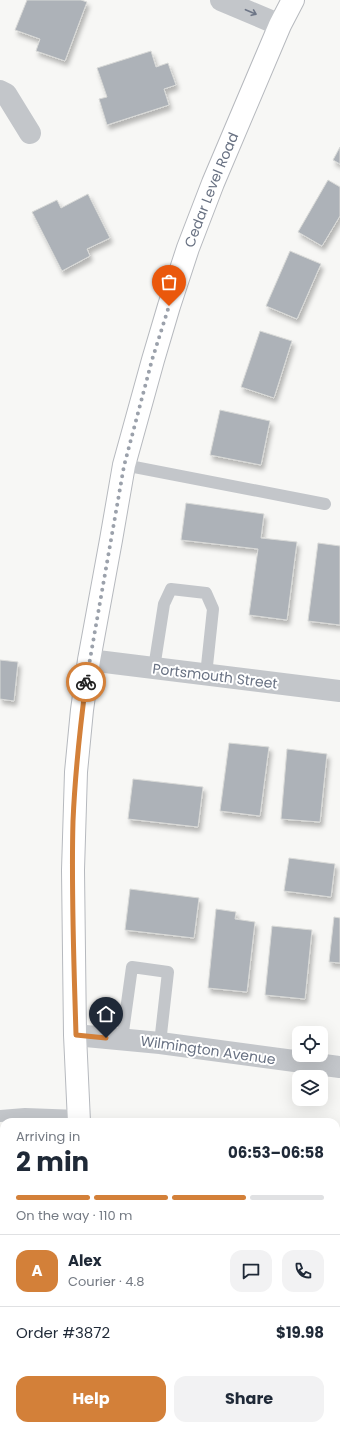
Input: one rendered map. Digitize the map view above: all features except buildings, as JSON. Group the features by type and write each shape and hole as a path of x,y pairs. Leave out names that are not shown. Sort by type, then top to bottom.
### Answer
{"main road":[{"name":"Cedar Level Road","path":"79,1118 72,870 76,772 82,710 124,466 152,360 188,248 213,183 280,25 293,0"}],"street":[{"path":"221,0 280,25"},
{"path":"0,91 6,94 30,133"},
{"name":"Portsmouth Street","path":"90,660 340,691"},
{"name":"Wilmington Avenue","path":"76,1035 160,1043 340,1067"}],"lane":[{"path":"124,466 326,504"},
{"path":"154,668 164,604 171,589 206,593 213,609 206,675"},
{"path":"122,1039 132,967 168,972 160,1043"},
{"path":"0,1116 25,1114 68,1118"}],"way so far":[{"path":"86,682 124,466 152,360 169,306"}],"route":[{"path":"86,682 76,772 73,822 72,870 76,1035 106,1038"}]}
